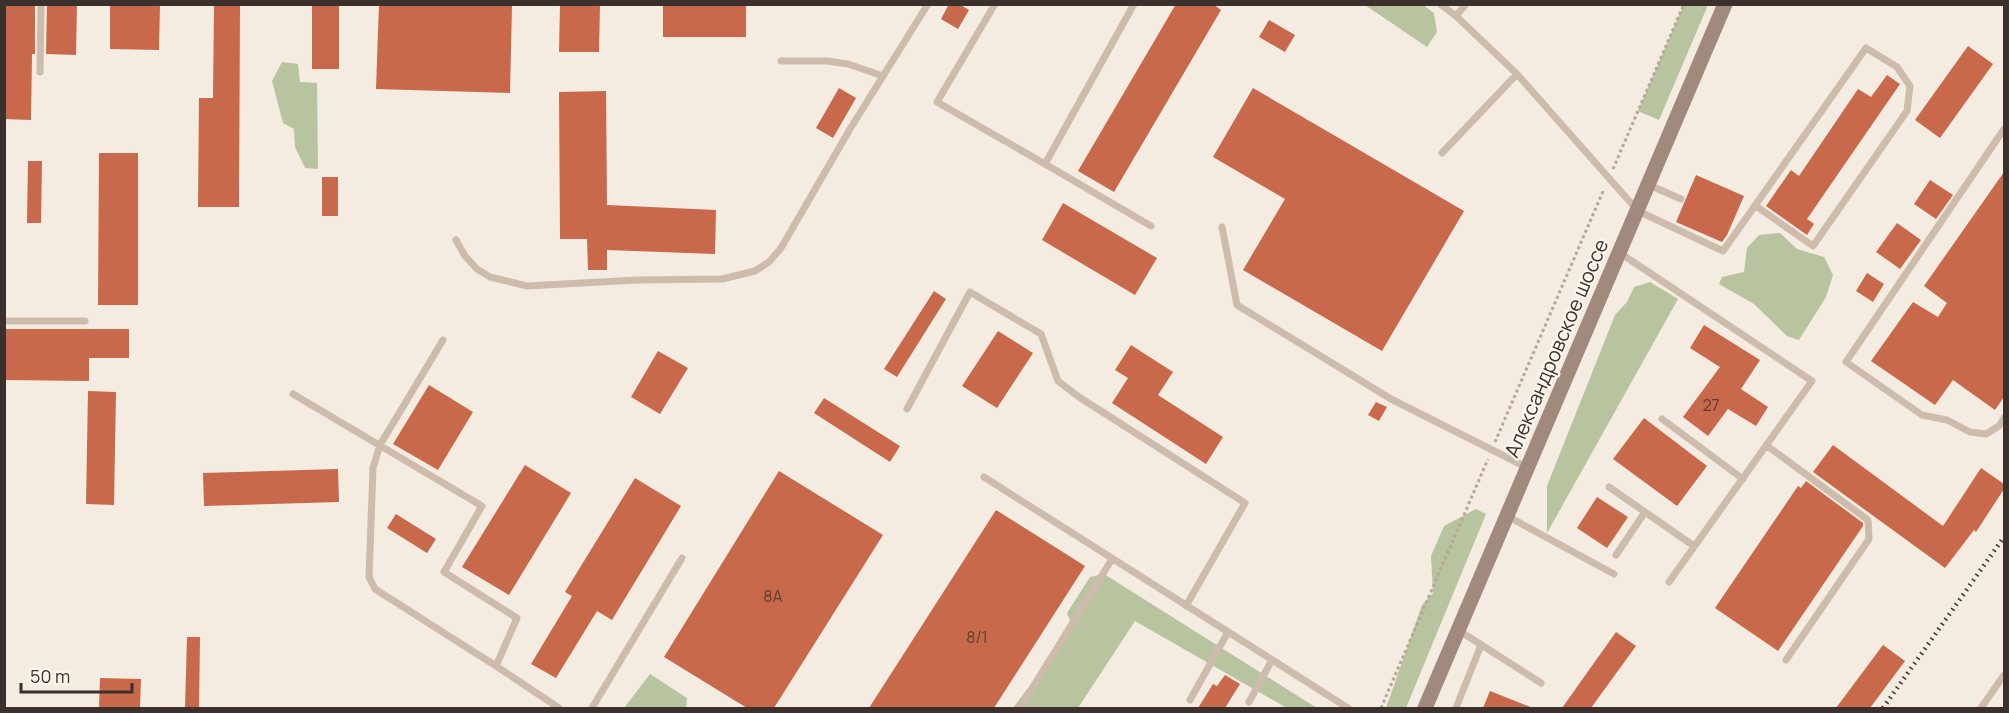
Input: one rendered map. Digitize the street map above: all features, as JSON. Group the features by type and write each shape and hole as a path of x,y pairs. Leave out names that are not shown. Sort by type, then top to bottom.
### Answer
{"main road":[{"name":"Александровское шоссе","path":"1425,708 1725,4"}],"lane":[{"path":"40,72 41,4"},
{"path":"456,240 465,256 477,269 490,277 527,286 637,280 722,279 755,271 769,262 781,248 850,129 928,4"},
{"path":"995,4 937,102 1151,226"},
{"path":"1045,164 1134,4"},
{"path":"1440,4 1456,16 1517,74 1638,211 1724,251 1755,206 1866,48 1897,67 1910,86 1907,111 1813,246 1755,206"},
{"path":"1456,16 1466,4"},
{"path":"781,61 827,61 848,64 883,76"},
{"path":"1442,153 1517,74"},
{"path":"2004,129 1846,362 1922,415 1947,420 1970,432 1986,434 1999,426 2004,418"},
{"path":"1649,185 1681,199"},
{"path":"1222,227 1237,305 1391,399 1528,468"},
{"path":"1620,253 1812,381 1669,582"},
{"path":"907,409 970,292 1041,334 1058,381 1245,503 1186,606"},
{"path":"4,321 85,321"},
{"path":"443,340 380,446 373,468 369,577 375,590 559,708"},
{"path":"293,394 482,506 444,572 517,618 496,666"},
{"path":"1662,419 1743,479"},
{"path":"1766,445 1868,520 1869,539 1785,660"},
{"path":"984,477 1348,708"},
{"path":"1609,487 1695,546"},
{"path":"1616,555 1645,512"},
{"path":"1507,516 1614,574"},
{"path":"592,708 682,558"},
{"path":"1020,708 1112,559"},
{"path":"1458,630 1541,683"},
{"path":"1190,700 1228,632"},
{"path":"1456,708 1481,645"},
{"path":"1249,702 1272,660"},
{"path":"1981,708 2004,675"}],"path":[{"path":"1381,708 1684,4"}],"green space":[{"path":"1684,4 1708,5 1659,120 1638,111"},
{"path":"1365,5 1423,5 1434,13 1437,32 1427,47"},
{"path":"282,62 298,64 300,82 317,83 318,169 305,168 295,147 294,129 283,123 272,81"},
{"path":"1780,233 1797,249 1824,257 1833,275 1826,297 1799,340 1787,336 1754,304 1719,284 1722,277 1744,272 1747,248 1759,235"},
{"path":"1650,282 1678,299 1547,533 1547,486 1615,315 1627,302 1634,287"},
{"path":"1476,509 1486,514 1406,708 1386,708 1422,605 1433,593 1431,556 1444,526"},
{"path":"1104,574 1317,708 1287,708 1135,621 1078,708 1013,708 1073,628 1067,613 1090,577"},
{"path":"650,674 687,698 686,708 624,708"}],"building":[{"path":"4,4 35,4 31,120 4,119"},
{"path":"47,4 77,4 76,55 46,54"},
{"path":"110,4 160,4 159,50 110,49"},
{"path":"214,4 240,4 239,207 198,207 199,98 213,98"},
{"path":"312,4 339,4 339,69 312,69"},
{"path":"379,4 512,6 510,93 376,89"},
{"path":"560,4 600,4 599,52 559,52"},
{"path":"663,4 746,4 746,37 663,37"},
{"path":"949,4 959,4 969,10 958,29 941,19"},
{"path":"1176,4 1213,4 1221,10 1114,192 1078,171"},
{"path":"1269,20 1295,35 1285,52 1259,37"},
{"path":"1968,46 1993,64 1940,138 1915,120"},
{"path":"1887,75 1900,84 1807,219 1814,224 1807,235 1766,206 1791,170 1799,176 1858,89 1871,97"},
{"path":"839,88 856,98 833,138 816,128"},
{"path":"1253,88 1464,211 1382,351 1243,270 1285,199 1213,157"},
{"path":"606,91 607,205 716,210 715,254 607,250 607,270 588,270 587,239 560,239 559,92"},
{"path":"99,153 138,153 138,305 98,305"},
{"path":"28,161 42,161 41,223 27,223"},
{"path":"2004,172 2004,397 1995,410 1953,380 1935,405 1871,361 1913,302 1938,317 1947,303 1924,286"},
{"path":"1696,175 1744,196 1722,242 1676,222"},
{"path":"322,177 338,177 338,216 322,216"},
{"path":"1930,180 1953,195 1936,219 1914,204"},
{"path":"1063,203 1157,258 1135,295 1042,240"},
{"path":"1897,223 1921,240 1900,269 1876,252"},
{"path":"1867,273 1884,284 1873,302 1856,291"},
{"path":"934,291 946,299 897,377 884,369"},
{"path":"1704,325 1760,360 1741,389 1768,407 1756,426 1728,409 1708,436 1683,417 1720,367 1690,348"},
{"path":"4,329 129,329 129,358 89,358 89,381 4,380"},
{"path":"998,331 1033,353 997,408 962,386"},
{"path":"1131,345 1173,372 1158,395 1223,437 1206,464 1112,403 1128,378 1115,370"},
{"path":"658,351 688,368 660,414 631,397"},
{"path":"429,385 473,412 438,470 393,444"},
{"path":"88,391 116,392 114,505 86,504"},
{"path":"824,398 900,446 890,462 814,413"},
{"path":"1376,402 1387,407 1379,421 1368,415"},
{"path":"1644,418 1707,466 1677,506 1613,459"},
{"path":"1833,445 1943,526 1981,468 2004,484 2004,489 1976,532 1974,530 1945,568 1813,472"},
{"path":"525,465 571,493 509,595 462,567"},
{"path":"338,469 339,502 204,506 203,473"},
{"path":"779,471 883,535 774,708 747,708 664,657"},
{"path":"635,478 681,506 612,620 597,611 556,678 531,664 572,596 565,592"},
{"path":"1806,481 1863,523 1863,526 1778,651 1715,608 1798,486 1801,488"},
{"path":"1597,497 1628,517 1607,548 1577,528"},
{"path":"996,510 1085,566 994,708 869,708"},
{"path":"396,514 436,539 427,553 387,528"},
{"path":"1616,632 1636,646 1591,708 1562,708"},
{"path":"187,637 200,637 199,708 185,708"},
{"path":"1883,645 1905,661 1870,708 1836,708"},
{"path":"1225,675 1240,684 1225,708 1198,708 1213,684 1217,686"},
{"path":"100,678 141,679 140,708 99,708"},
{"path":"1490,691 1533,708 1483,708"}],"railway":[{"path":"1883,708 2004,537"}]}
